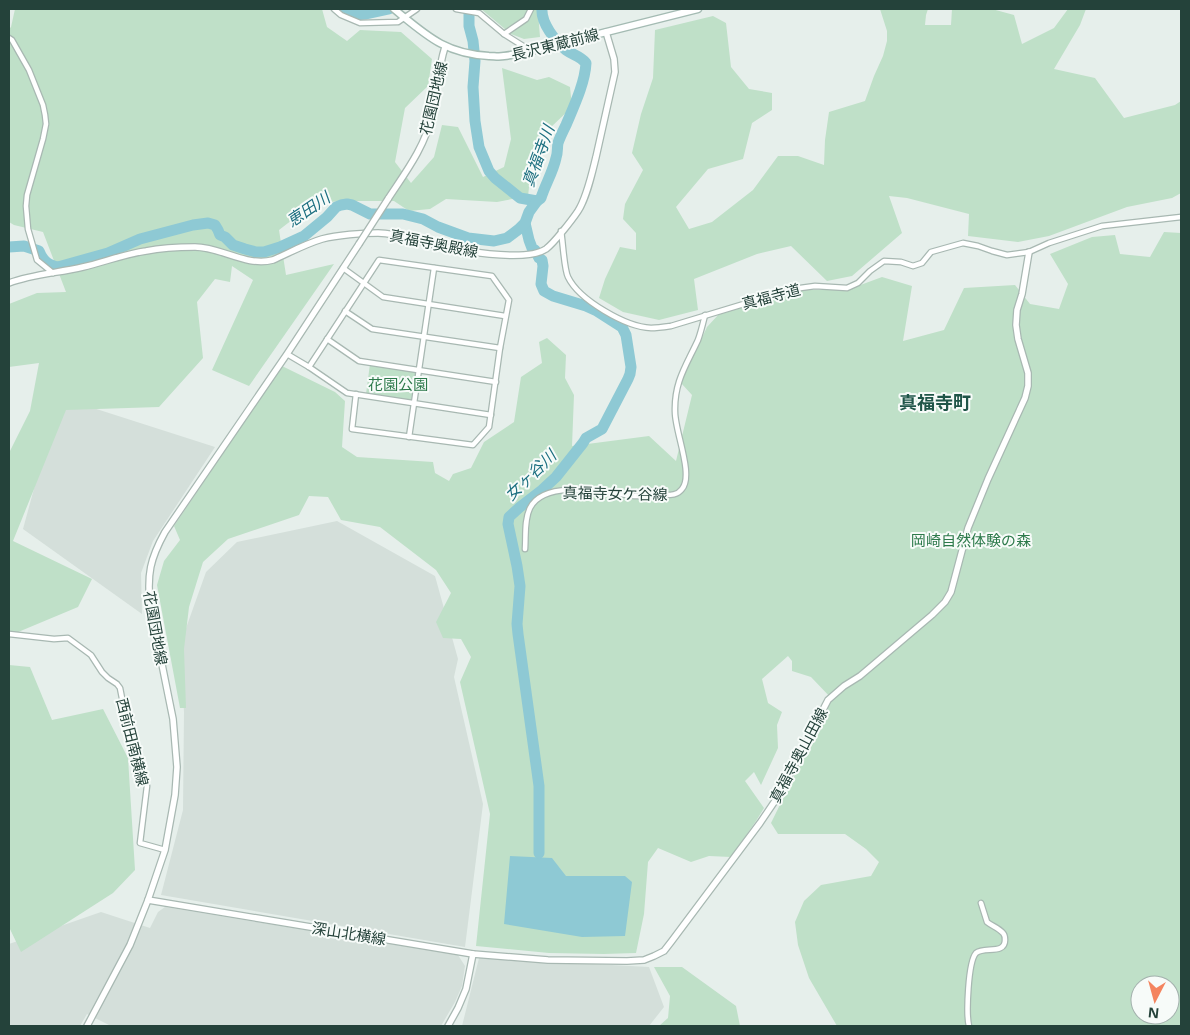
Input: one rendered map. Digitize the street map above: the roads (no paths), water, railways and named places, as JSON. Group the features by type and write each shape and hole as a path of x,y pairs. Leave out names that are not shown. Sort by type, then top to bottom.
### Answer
{"main road":[{"name":"長沢東蔵前線","path":"394,9 423,33 445,47 480,56 504,56 531,51 698,9"}],"street":[{"path":"334,9 360,23 398,22 402,16 417,9"},
{"path":"456,9 476,12 504,34 531,51"},
{"path":"504,34 526,19 531,9"},
{"name":"真福寺奥殿線","path":"9,283 33,276 82,268 145,251 196,247 215,250 256,262 264,262 324,238 377,233 396,235 430,244 489,254 531,255 546,249 578,210 590,181 615,72 614,59 606,32"},
{"path":"9,38 29,70 45,115 46,124 43,139 27,195 26,206 28,229 38,260 53,273"},
{"name":"花園団地線","path":"87,1026 130,945 148,900 165,850 175,795 177,767 173,719 150,605 148,587 150,564 165,532 287,354 418,152 432,115 439,67 445,47"},
{"name":"真福寺道","path":"562,231 567,275 575,289 620,320 651,328 670,326 793,288 815,286 847,288 858,283 884,261 901,262 913,266 922,263 931,252 963,243 1007,255 1029,252 1049,243 1102,226 1181,217"},
{"name":"真福寺奥山田線","path":"473,954 548,960 627,961 644,960 664,950 779,795 828,700 844,686 860,676 932,615 944,602 951,592 968,528 1025,398 1028,386 1028,373 1016,325 1017,310 1022,294 1029,252"},
{"path":"309,367 379,260 492,276 508,300 489,428 473,446 352,429 356,394"},
{"path":"343,268 383,297 506,316"},
{"path":"409,437 434,268"},
{"path":"345,312 372,329 500,348"},
{"name":"真福寺女ケ谷線","path":"525,549 529,510 535,501 544,495 559,490 576,489 637,496 664,495 677,494 684,488 687,471 677,429 675,399 681,374 698,338 706,314"},
{"path":"327,339 359,361 496,382"},
{"path":"287,354 346,393 491,416"},
{"name":"西前田南横線","path":"9,634 54,639 68,638 91,655 102,672 120,688 129,734 147,786 140,843 165,850"},
{"name":"深山北横線","path":"148,900 473,954"},
{"path":"969,1026 968,999 971,964 974,955 978,951 1002,947 1006,938 1000,930 987,922 981,903"},
{"path":"448,1026 466,989 473,954"}],"water":[{"path":"510,856 552,858 566,876 625,876 632,882 625,936 582,937 504,924"}],"waterway":[{"name":"真福寺川","path":"343,9 354,15 389,9"},
{"name":"真福寺川","path":"471,9 469,26 475,61 473,87 479,147 489,171 495,178 520,198 537,201"},
{"name":"恵田川","path":"9,247 24,246 39,251 46,262 58,267 108,253 140,239 208,223 215,225 220,235 233,245 256,252 264,252 304,236 336,207 347,204 370,214 403,214 423,219 438,227 468,238 494,241 507,238 525,223 529,212 541,198 555,163 558,143 584,78 586,63 557,42 544,20 542,9"},
{"name":"女ヶ谷川","path":"525,223 532,248 542,260 541,284 544,291 553,296 597,311 622,327 626,335 631,367 628,379 602,429 586,438 556,477 509,517 508,524 520,586 518,634 539,786 539,853"}],"district":[{"name":"真福寺町","path":"935,402"}],"park label":[{"name":"花園公園","path":"398,384"},
{"name":"岡崎自然体験の森","path":"971,540"}]}
